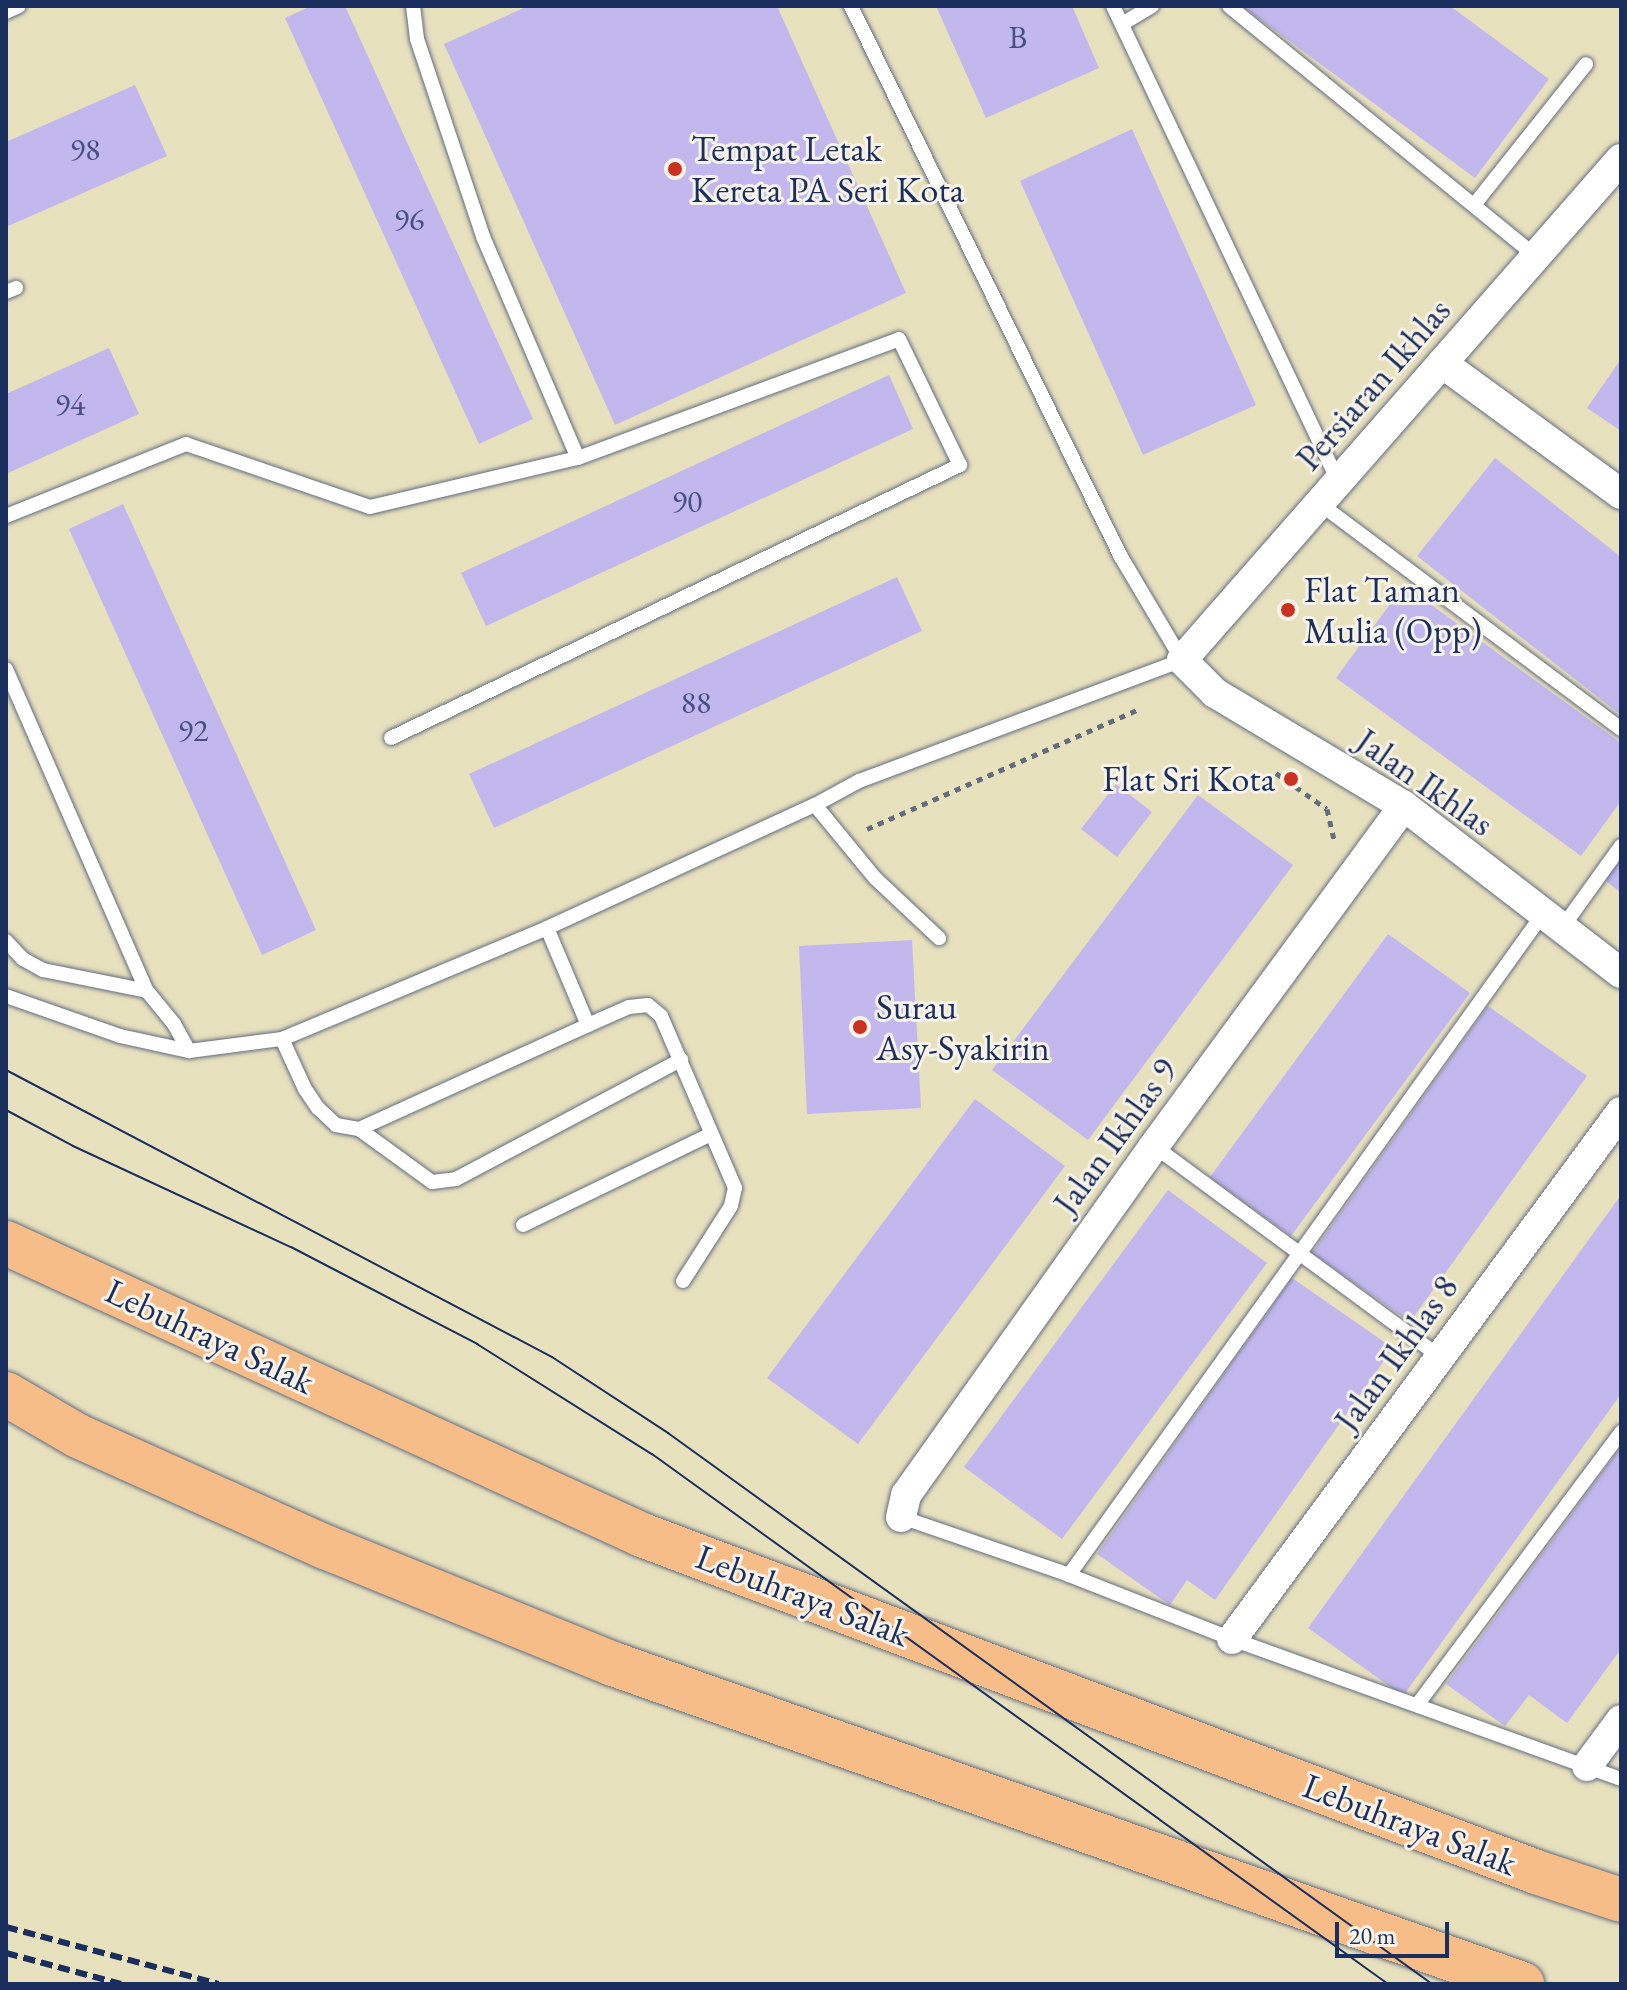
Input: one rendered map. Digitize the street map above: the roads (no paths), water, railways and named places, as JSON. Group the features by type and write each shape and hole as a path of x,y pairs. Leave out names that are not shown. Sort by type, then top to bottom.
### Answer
{"highway":[{"name":"Lebuhraya Salak","path":"6,1243 642,1535 1536,1872 1621,1900"},
{"path":"6,1394 78,1436 325,1547 613,1664 1522,1984"}],"street":[{"name":"Persiaran Ikhlas","path":"1182,660 1621,159"},
{"path":"1442,363 1621,494"},
{"name":"Jalan Ikhlas","path":"1182,660 1215,693 1404,806 1621,973"},
{"name":"Jalan Ikhlas 9","path":"901,1517 906,1495 1154,1146 1404,806"},
{"name":"Jalan Ikhlas 8","path":"1232,1639 1621,1112"},
{"path":"1587,1766 1621,1720"}],"lane":[{"path":"6,12 19,6"},
{"path":"413,6 417,39 484,239 578,458"},
{"path":"6,996 120,1036 189,1051 282,1039 547,928 815,805 859,781 1182,660 1121,557 851,6"},
{"path":"1113,6 1329,492 1621,729"},
{"path":"1122,24 1152,6"},
{"path":"1229,6 1536,256"},
{"path":"1474,205 1586,64"},
{"path":"6,516 186,444 370,507 578,458 899,339 960,465 391,738"},
{"path":"6,669 147,991 174,1024 189,1051"},
{"path":"815,805 875,878 939,938"},
{"path":"1069,1575 1299,1254 1552,921 1621,846"},
{"path":"547,928 588,1025"},
{"path":"6,941 23,959 43,970 147,991"},
{"path":"359,1129 629,1007 648,1005 661,1016 735,1188 731,1206 683,1281"},
{"path":"282,1039 305,1089 318,1108 336,1125 359,1129 432,1182 456,1179 681,1060"},
{"path":"523,1225 711,1134"},
{"path":"1154,1146 1440,1357"},
{"path":"1417,1705 1621,1432"},
{"path":"901,1517 1069,1575 1232,1639 1621,1779"}],"tram line":[{"path":"6,1070 552,1357 668,1433 1432,1984"},
{"path":"6,1110 73,1146 291,1247 477,1344 652,1454 1388,1984"}],"railway":[{"path":"6,1927 218,1984"},
{"path":"6,1953 121,1984"}],"place":[{"name":"Tempat Letak Kereta PA Seri Kota","path":"675,169"},
{"name":"Flat Taman Mulia (Opp)","path":"1288,610"},
{"name":"Flat Sri Kota","path":"1291,779"},
{"name":"Surau Asy-Syakirin","path":"860,1027"}]}
